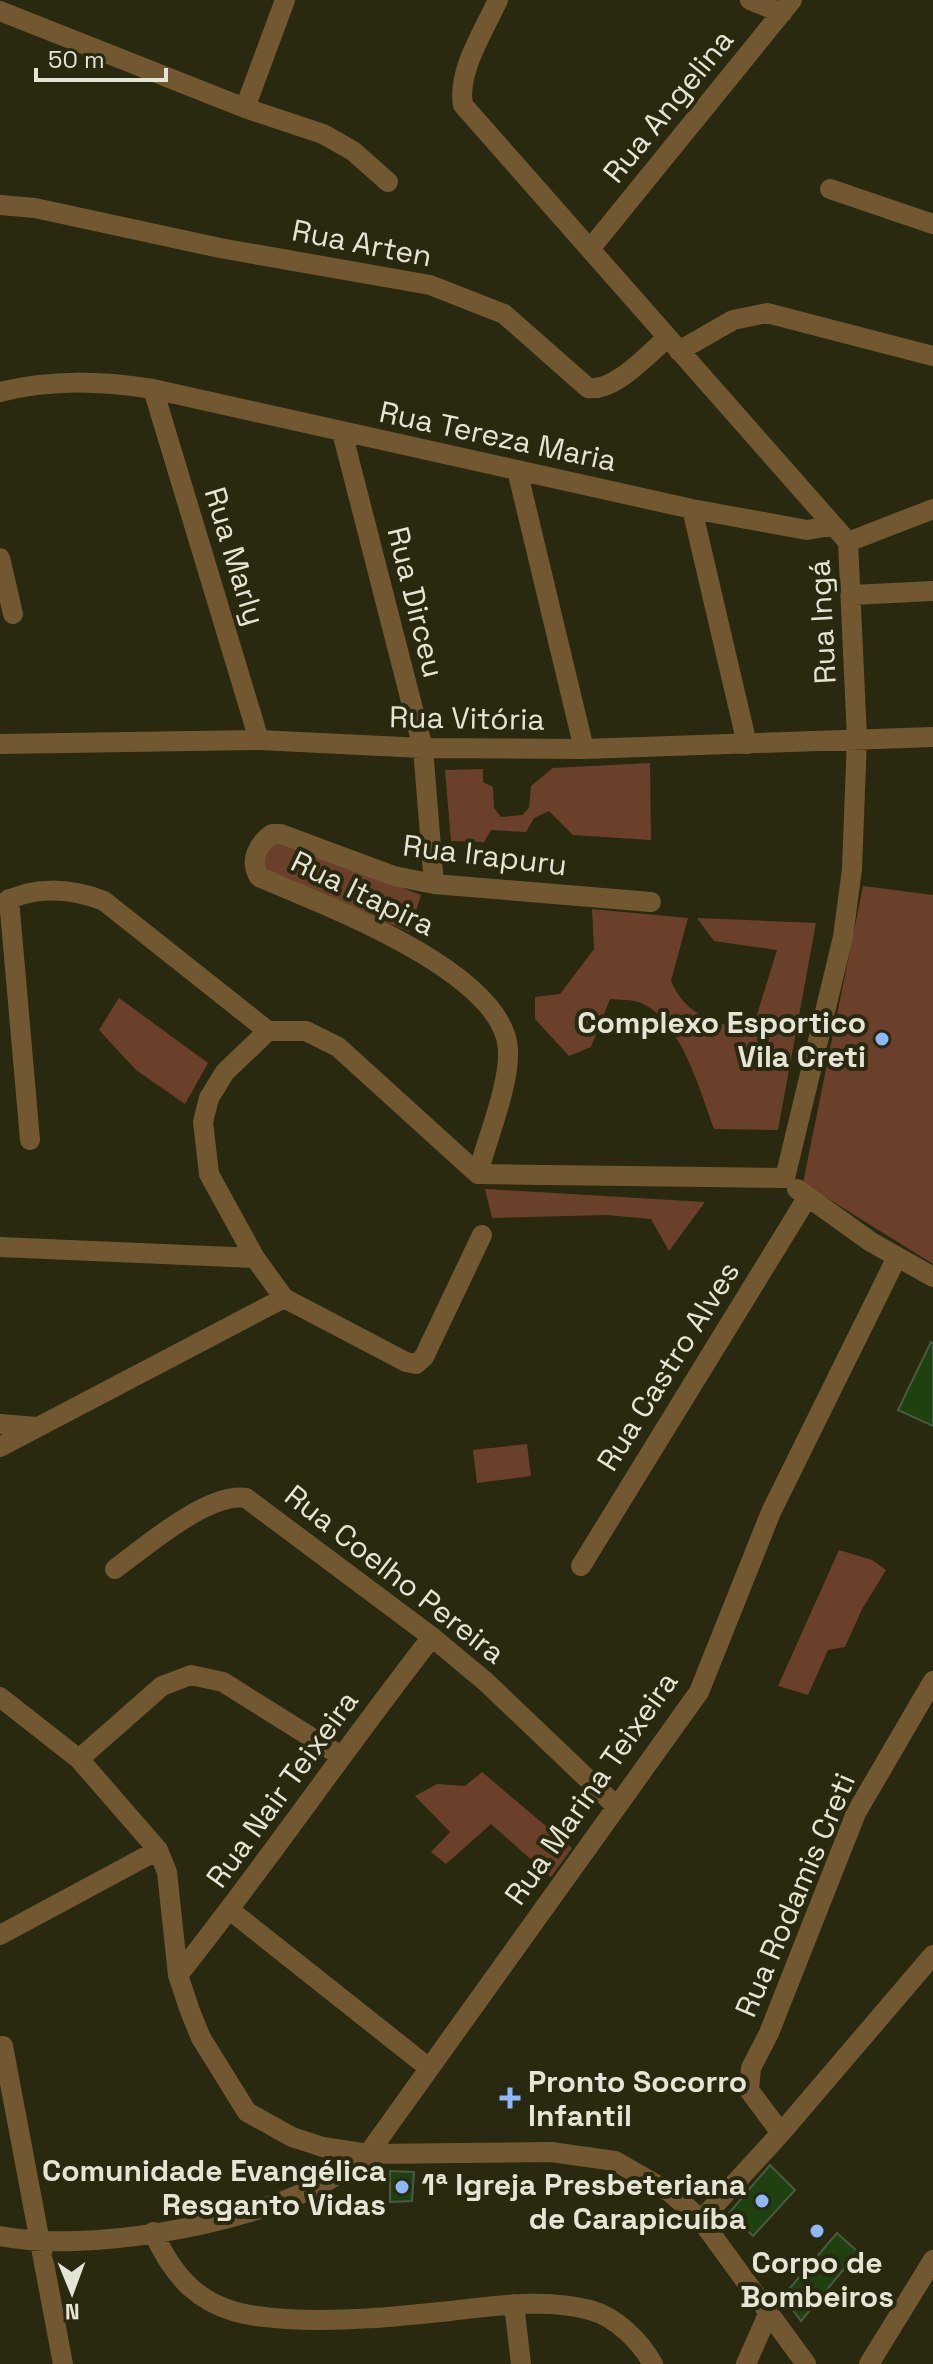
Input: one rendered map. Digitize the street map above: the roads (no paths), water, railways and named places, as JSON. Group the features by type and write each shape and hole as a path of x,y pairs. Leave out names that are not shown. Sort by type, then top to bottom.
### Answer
{"street":[{"path":"245,108 285,0"},
{"name":"Rua Ingá","path":"498,0 467,72 461,95 463,105 848,542 857,738 847,914 785,1178"},
{"path":"750,0 787,6"},
{"name":"Rua Angelina","path":"590,249 787,6"},
{"path":"0,11 245,108 337,140 388,182"},
{"path":"830,189 933,224"},
{"name":"Rua Arten","path":"0,205 35,208 220,248 430,285 504,314 588,388 596,389 613,382 673,344"},
{"path":"673,344 733,320 767,313 933,356"},
{"name":"Rua Tereza Maria","path":"0,392 34,383 94,380 153,389 692,509 807,530 831,526"},
{"name":"Rua Marly","path":"153,389 259,740"},
{"name":"Rua Dirceu","path":"342,432 423,748 434,884"},
{"path":"517,470 584,749"},
{"path":"692,509 747,744"},
{"path":"848,542 933,509"},
{"path":"0,558 13,614"},
{"path":"852,595 933,591"},
{"name":"Rua Vitória","path":"0,744 259,740 423,748 584,749 933,737"},
{"name":"Rua Irapuru","path":"259,877 254,863 257,850 272,834 394,876 434,884 651,902"},
{"name":"Rua Itapira","path":"259,877 393,936 428,955 498,1018 506,1036 505,1072 478,1174"},
{"path":"30,1140 4,902 59,890 82,892 104,901 268,1031 306,1031 338,1047 478,1174 785,1178 807,1198 933,1277"},
{"path":"268,1031 225,1072 209,1098 203,1122 203,1145 209,1174 255,1258 284,1298 406,1362 416,1364 424,1357 482,1235"},
{"name":"Rua Castro Alves","path":"581,1566 807,1198"},
{"path":"0,1247 255,1258"},
{"name":"Rua Marina Teixeira","path":"368,2154 699,1692 771,1512 897,1257"},
{"path":"0,1447 284,1298"},
{"path":"0,1424 37,1427"},
{"name":"Rua Coelho Pereira","path":"115,1569 193,1514 228,1499 246,1498 432,1637 486,1682 616,1806"},
{"name":"Rua Nair Teixeira","path":"178,1975 231,1911 341,1756 432,1637"},
{"path":"79,1759 162,1686 191,1675 223,1682 341,1756"},
{"name":"Rua Rodamis Creti","path":"781,2133 749,2090 751,2068 769,2033 856,1813 933,1681"},
{"path":"0,1697 79,1759 158,1850 167,1872 173,1901 178,1975 201,2038 247,2112 292,2137 323,2147 368,2154"},
{"path":"0,1935 158,1850"},
{"path":"231,1911 429,2068"},
{"path":"701,2220 781,2133 933,1955"},
{"path":"3,2046 63,2364"},
{"path":"0,2236 38,2243 153,2232 281,2202 319,2186 377,2151 588,2155 615,2161 639,2173 671,2193 701,2220 806,2364"},
{"path":"153,2232 173,2270 191,2289 236,2313 341,2320 514,2304 592,2310 614,2321 634,2338 653,2364"},
{"path":"869,2364 933,2260"},
{"path":"514,2304 521,2364"},
{"path":"746,2364 769,2312"}],"place":[{"name":"Complexo Esportico Vila Creti","path":"882,1039"},
{"name":"Pronto Socorro Infantil","path":"510,2098"},
{"name":"Comunidade Evangélica Resganto Vidas","path":"402,2187"},
{"name":"1ª Igreja Presbeteriana de Carapicuíba","path":"762,2201"},
{"name":"Corpo de Bombeiros","path":"817,2231"}]}
